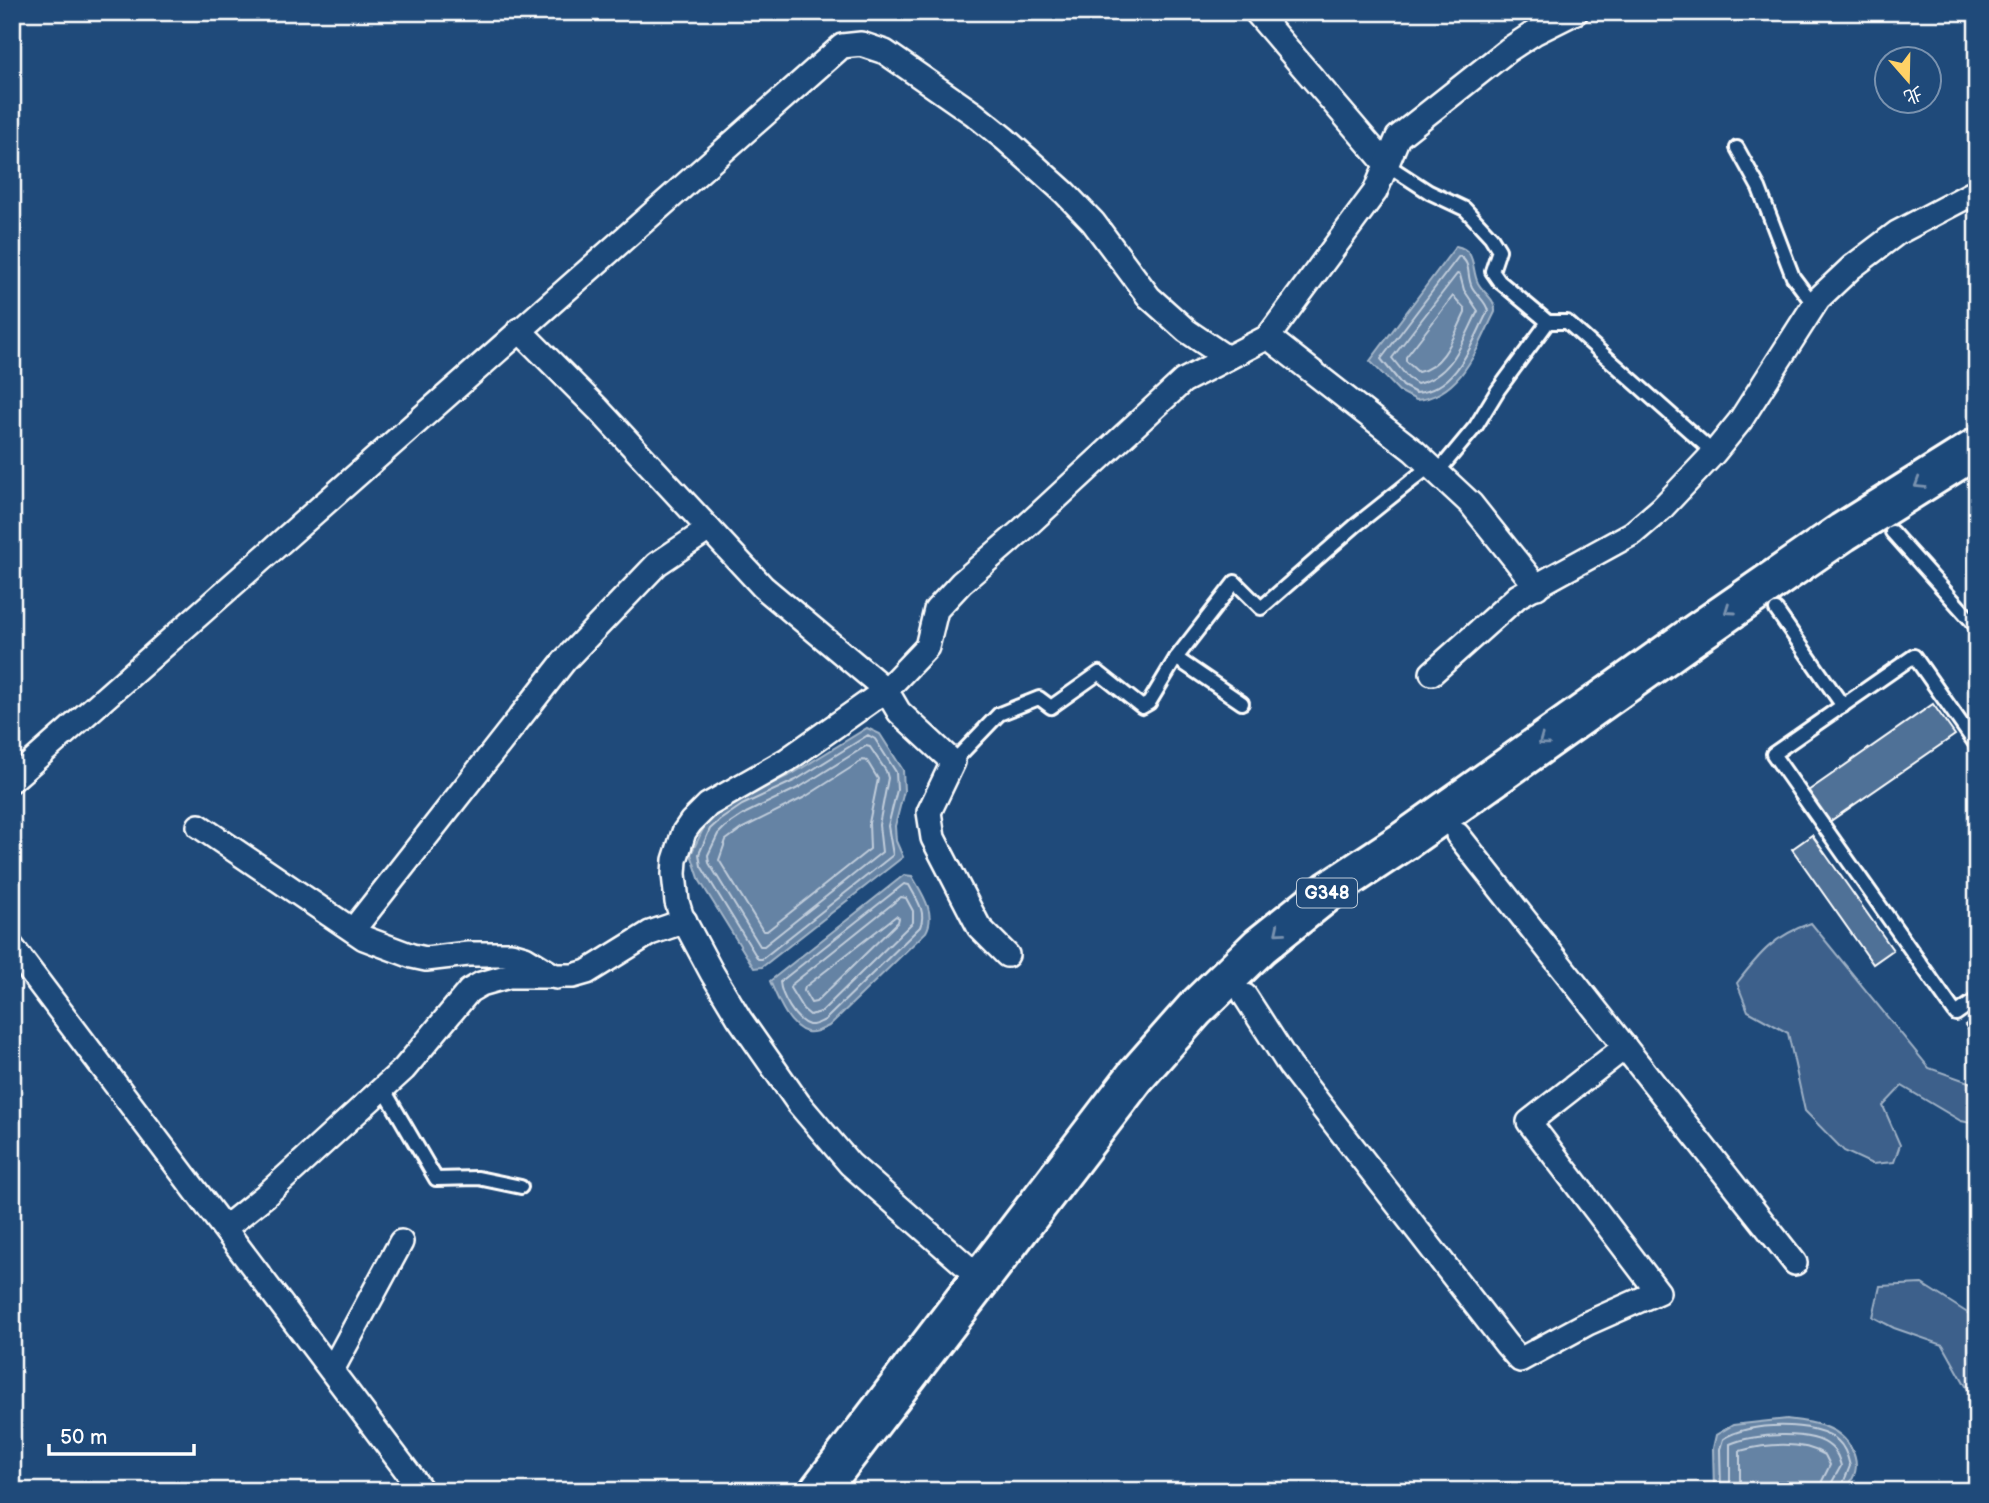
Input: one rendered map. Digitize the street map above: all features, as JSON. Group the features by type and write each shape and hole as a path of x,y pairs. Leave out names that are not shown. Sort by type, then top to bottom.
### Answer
{"highway":[{"name":"G348","path":"819,1491 1164,1042 1260,946 1330,890 1404,841 1706,627 1843,532 1977,448"},
{"name":"G348","path":"852,1491 1156,1093 1191,1051 1245,996 1345,911 1458,835 1776,610 1892,531 1977,479"}],"street":[{"path":"1256,12 1387,164"},
{"path":"981,1279 850,1164 799,1104 739,1018 685,921 677,902 674,874 678,845 691,822 708,805 787,760 886,690 927,647 936,610 961,583 1183,381 1268,337 1375,192 1398,137 1508,50 1534,33 1576,12"},
{"path":"12,780 842,46 861,44 885,52 1005,139 1093,222 1149,297 1187,331 1227,358"},
{"path":"1432,673 1518,596 1633,533 1687,484 1714,453 1740,421 1814,305 1852,267 1897,233 1977,191"},
{"path":"519,330 598,409 763,587 886,690 899,712 953,762 929,812 933,838 979,927 1007,954"},
{"path":"1268,337 1434,469 1471,504 1537,587"},
{"path":"353,930 565,660 657,564 709,528"},
{"path":"199,826 364,938 425,959 497,953 525,958 559,978"},
{"path":"1458,835 1795,1263"},
{"path":"225,1228 266,1195 404,1069 469,991 481,984 509,976 559,978 587,972 650,933 685,921"},
{"path":"12,947 422,1491"},
{"path":"1245,996 1290,1066 1520,1360 1588,1323 1657,1292 1529,1122 1625,1047"},
{"path":"331,1370 401,1242"}],"lane":[{"path":"1737,148 1759,188 1793,277 1814,305"},
{"path":"1387,164 1429,192 1465,209 1499,250 1492,271 1499,281 1548,322 1567,323 1714,453"},
{"path":"953,762 999,714 1039,698 1051,707 1099,673 1142,707 1149,703 1176,658 1234,582 1261,608 1356,526 1434,469 1476,426 1498,390 1548,322"},
{"path":"1892,531 1977,627"},
{"path":"1776,610 1843,706"},
{"path":"1977,746 1914,656 1773,754 1956,1014 1977,999"},
{"path":"1176,658 1242,703"},
{"path":"383,1088 436,1179 478,1178 521,1188"}],"shaded area":[{"path":"1811,923 1929,1068 1977,1085 1977,1124 1961,1121 1902,1086 1883,1106 1900,1145 1894,1162 1872,1164 1844,1151 1805,1111 1788,1033 1748,1011 1737,983 1777,940"},
{"path":"1922,1284 1977,1319 1977,1414 1971,1395 1943,1345 1894,1328 1873,1317 1880,1286"}],"water":[{"path":"1456,246 1463,248 1470,256 1478,283 1492,300 1495,312 1474,355 1456,380 1432,397 1416,400 1399,391 1370,361"},
{"path":"867,728 880,734 903,770 904,791 895,826 896,841 903,857 762,967 754,968 700,881 691,854 705,825 715,815 739,799 792,774"},
{"path":"904,875 912,876 929,910 926,932 829,1026 812,1032 800,1029 784,1011 770,981"},
{"path":"1787,1419 1824,1426 1847,1442 1856,1466 1854,1476 1845,1491 1714,1491 1713,1448 1716,1435 1733,1425"}],"building":[{"path":"1933,704 1955,735 1829,822 1808,791"},
{"path":"1977,718 1977,735 1969,723"},
{"path":"1812,835 1893,950 1873,964 1792,849"},
{"path":"1977,1016 1977,1042 1965,1025"}]}
